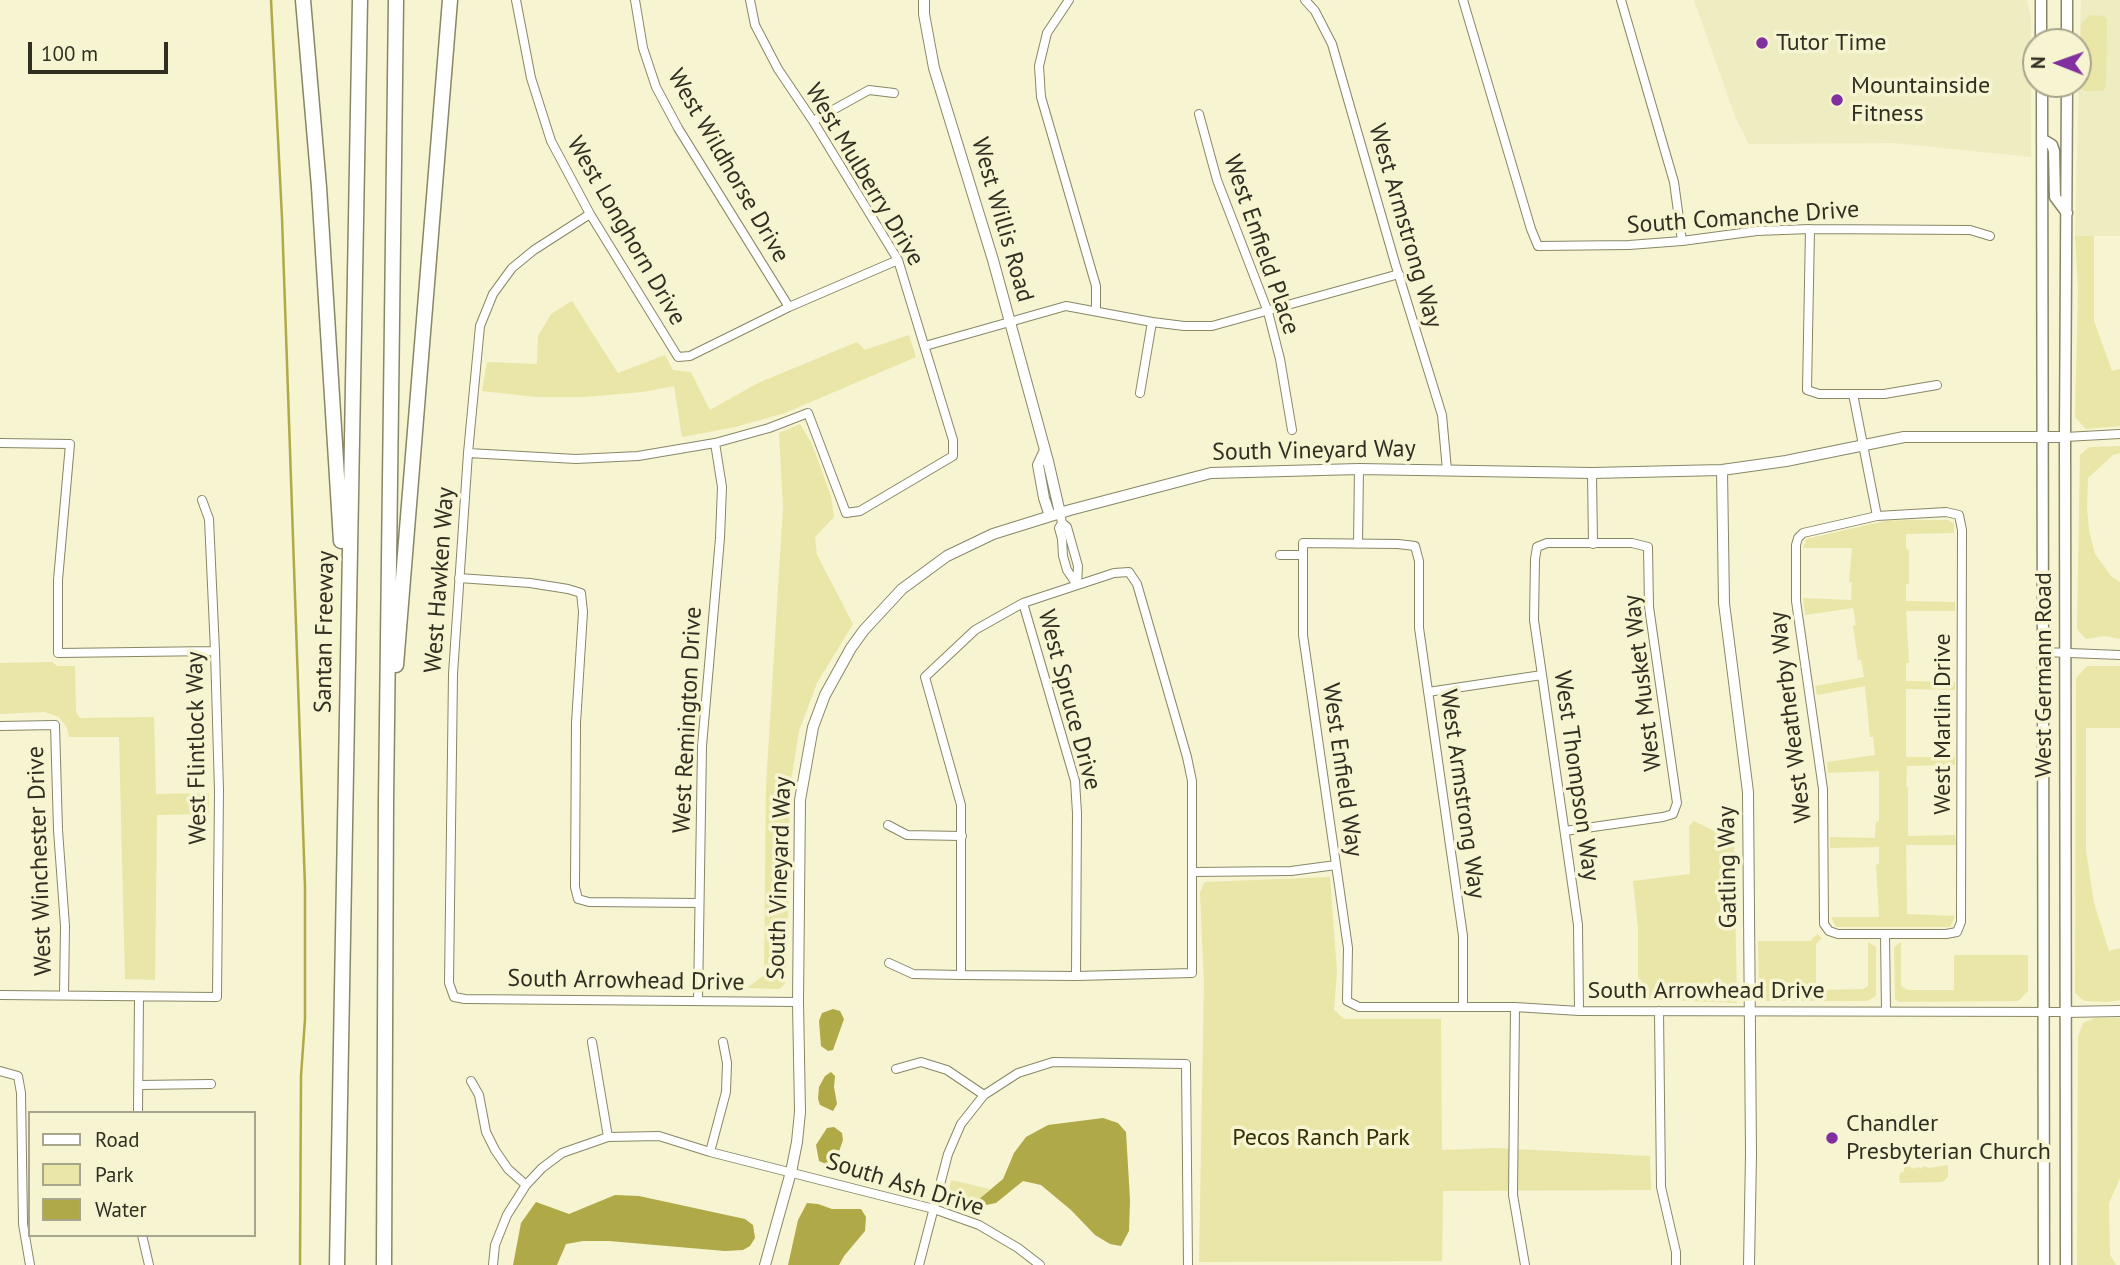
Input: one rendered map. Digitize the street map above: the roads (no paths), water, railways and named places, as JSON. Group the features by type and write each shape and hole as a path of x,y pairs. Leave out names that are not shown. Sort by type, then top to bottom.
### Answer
{"highway":[{"path":"303,0 334,413 347,665"},
{"name":"Santan Freeway","path":"336,1265 360,0"},
{"path":"384,1265 386,801 396,0"},
{"path":"386,801 450,0"}],"main road":[{"path":"444,75 451,49 455,0"},
{"path":"2041,0 2041,28"},
{"path":"2067,0 2067,28"},
{"name":"West Germann Road","path":"2042,98 2044,1265"},
{"name":"West Germann Road","path":"2066,1265 2067,98"},
{"path":"2042,139 2052,145 2055,197 2067,213"}],"street":[{"name":"West Longhorn Drive","path":"516,0 531,78 551,141 590,214 678,357 690,356 789,307"},
{"name":"West Wildhorse Drive","path":"635,0 643,48 656,87 678,128 789,307"},
{"name":"West Mulberry Drive","path":"715,443 769,428 808,413 846,513 860,511 953,456 953,440 898,260 772,58 755,25 750,0"},
{"name":"West Willis Road","path":"924,0 934,68 975,199 1045,450 1038,465 1044,498 1067,527 1078,566 1077,585"},
{"name":"West Armstrong Way","path":"1305,0 1315,11 1332,44 1441,415 1447,470"},
{"name":"South Comanche Drive","path":"1464,0 1538,246 1629,245 1757,231 1810,229 1970,230 1990,236"},
{"path":"1621,0 1674,182 1682,241"},
{"path":"1064,2 1047,33 1039,66 1041,97 1096,286 1096,310"},
{"path":"813,121 869,90 894,93"},
{"name":"West Enfield Place","path":"1199,114 1217,180 1268,312 1280,359 1292,430"},
{"name":"West Hawken Way","path":"454,997 449,984 450,736 459,578 478,343 483,318 493,295 512,268 534,250 590,214"},
{"path":"1810,229 1807,390 1819,394 1884,394 1937,385"},
{"path":"789,307 898,260"},
{"path":"925,346 1066,306 1152,322 1212,326 1399,274"},
{"path":"1140,393 1152,322"},
{"path":"1853,394 1877,516"},
{"path":"2065,437 2120,434"},
{"name":"South Vineyard Way","path":"798,1002 800,800 813,727 825,695 851,648 901,589 947,556 993,534 1211,473 1359,469 1592,472 1722,470 1786,461 1905,437 2065,437"},
{"path":"0,443 70,444 58,580 58,653 215,651"},
{"path":"468,453 607,459 715,443"},
{"name":"West Remington Drive","path":"698,1001 702,746 722,487 715,443"},
{"path":"1358,544 1359,469"},
{"name":"Gatling Way","path":"1722,470 1724,603 1748,792 1749,1265"},
{"path":"1592,472 1593,544"},
{"name":"West Flintlock Way","path":"139,997 217,997 219,791 215,651 209,519 202,500"},
{"name":"West Marlin Drive","path":"1877,516 1946,512 1959,515 1962,530 1961,922 1957,932 1885,934"},
{"name":"West Weatherby Way","path":"1877,516 1803,533 1798,538 1796,601 1821,769 1824,924 1829,931 1839,934 1885,934"},
{"name":"West Enfield Way","path":"1347,1001 1348,948 1303,635 1303,543 1358,544"},
{"name":"West Thompson Way","path":"1579,1011 1578,925 1534,620 1535,559 1537,547 1547,543 1593,544"},
{"name":"West Musket Way","path":"1565,831 1673,814 1677,803 1649,607 1648,547 1632,543 1593,544"},
{"name":"West Armstrong Way","path":"1358,544 1415,546 1419,561 1419,628 1464,936 1463,1007"},
{"path":"1280,555 1303,555"},
{"path":"889,963 913,974 961,975 1076,976 1192,973 1192,781 1188,757 1137,584 1129,572 1114,573 1023,603 975,630 925,677 961,804 961,975"},
{"path":"459,578 530,583 581,593 583,612 576,723 575,887 578,900 699,903"},
{"name":"West Spruce Drive","path":"1023,603 1075,780 1076,976"},
{"path":"2044,652 2120,655"},
{"path":"1428,692 1542,675"},
{"name":"West Winchester Drive","path":"0,726 55,725 58,830 65,926 64,995"},
{"path":"888,825 907,835 962,836"},
{"path":"1192,872 1290,871 1336,865"},
{"path":"1885,934 1886,1011"},
{"path":"0,995 139,997 138,1111"},
{"name":"South Arrowhead Drive","path":"454,997 798,1002"},
{"name":"South Arrowhead Drive","path":"1347,1001 1359,1007 1515,1007 1579,1011 2065,1012"},
{"path":"765,1265 791,1171 800,1112 798,1002"},
{"path":"1515,1007 1513,1195 1525,1265"},
{"path":"1660,1011 1661,1187 1676,1252 1676,1265"},
{"path":"2065,1012 2120,1011"},
{"path":"592,1041 608,1137"},
{"path":"710,1152 726,1092 727,1063 723,1042"},
{"path":"896,1069 921,1062 947,1070 984,1096"},
{"path":"919,1265 948,1154 961,1124 984,1096 1018,1073 1053,1062 1186,1064 1188,1265"},
{"path":"0,1072 18,1076 21,1093 23,1224 30,1265"},
{"path":"471,1081 479,1095 486,1132 495,1150 508,1169 526,1185"},
{"path":"139,1085 211,1084"},
{"name":"South Ash Drive","path":"493,1265 495,1245 507,1214 526,1185 562,1153 608,1137 659,1136 710,1152 934,1209 979,1225 1018,1248 1040,1265"},
{"path":"142,1237 149,1265"}],"water":[{"path":"833,1009 840,1011 844,1019 833,1050 828,1051 821,1046 819,1021 822,1013"},
{"path":"831,1072 835,1076 837,1104 833,1111 820,1105 818,1099 819,1087 825,1076"},
{"path":"1103,1118 1118,1123 1126,1132 1129,1231 1121,1246 1110,1244 1095,1235 1041,1185 1023,1181 996,1203 986,1205 978,1200 1003,1179 1014,1153 1026,1137 1048,1125"},
{"path":"834,1127 842,1133 843,1140 837,1157 828,1165 819,1161 816,1145 827,1128"},
{"path":"615,1195 639,1196 745,1219 753,1225 755,1238 750,1246 743,1250 725,1251 583,1241 566,1244 557,1265 513,1265 521,1223 536,1202 569,1214"},
{"path":"807,1203 832,1209 861,1209 866,1217 865,1231 839,1265 788,1265 798,1220"}],"waterway":[{"path":"271,0 282,218 305,887 300,1265"}],"place":[{"name":"Tutor Time","path":"1762,43"},
{"name":"Mountainside Fitness","path":"1837,100"},
{"name":"Chandler Presbyterian Church","path":"1832,1138"}],"park label":[{"name":"Pecos Ranch Park","path":"1321,1138"}]}
